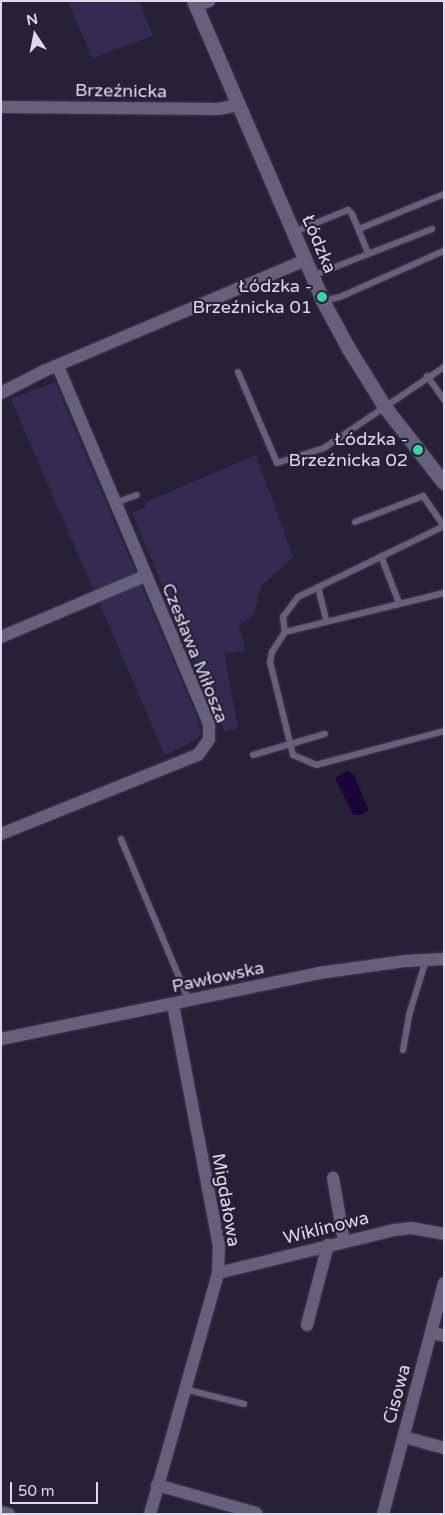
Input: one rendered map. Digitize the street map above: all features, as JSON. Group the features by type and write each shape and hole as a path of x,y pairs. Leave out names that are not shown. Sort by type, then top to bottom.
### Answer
{"main road":[{"name":"Łódzka","path":"200,3 239,105 324,301 349,349 385,407 444,483"}],"street":[{"name":"Brzeźnicka","path":"1,107 218,110 239,105"},
{"path":"1,393 58,366 305,260"},
{"name":"Czesława Miłosza","path":"1,834 198,755 209,739 209,724 58,366"},
{"path":"1,637 145,576"},
{"name":"Pawłowska","path":"1,1039 320,973 444,959"},
{"name":"Migdałowa","path":"150,1514 218,1273 219,1246 173,1004"},
{"path":"333,1178 344,1241"},
{"name":"Wiklinowa","path":"218,1273 344,1241 411,1228 444,1234"},
{"path":"307,1325 328,1245"},
{"name":"Cisowa","path":"383,1514 404,1437 438,1334 444,1283"},
{"path":"404,1437 444,1448"},
{"path":"157,1486 256,1513"},
{"path":"1,1512 9,1514"}],"lane":[{"path":"359,229 444,194"},
{"path":"294,232 345,210 350,211 368,253"},
{"path":"312,276 432,229"},
{"path":"324,301 340,297 444,251"},
{"path":"238,372 277,463 324,448 427,376 444,367"},
{"path":"427,376 444,399"},
{"path":"115,503 137,495"},
{"path":"355,522 423,496 444,526 298,597 283,617 285,632 272,652 270,665 293,755 316,765 444,731"},
{"path":"381,556 399,603"},
{"path":"318,587 326,620"},
{"path":"285,632 326,620 444,593"},
{"path":"254,755 325,734"},
{"path":"122,840 189,1001"},
{"path":"403,1050 409,1016 426,960"},
{"path":"184,1389 244,1404"}],"shaded area":[{"path":"68,1 139,1 153,36 92,58"},
{"path":"55,382 197,717 201,733 197,739 165,755 11,399"},
{"path":"256,455 293,557 261,586 254,614 239,625 245,651 224,653 238,728 224,731 132,513 146,507 146,502"},
{"path":"348,771 354,775 368,808 367,812 359,815 353,815 336,780 336,777"}],"place":[{"name":"Łódzka - Brzeźnicka 01","path":"322,297"},
{"name":"Łódzka - Brzeźnicka 02","path":"418,450"}]}
